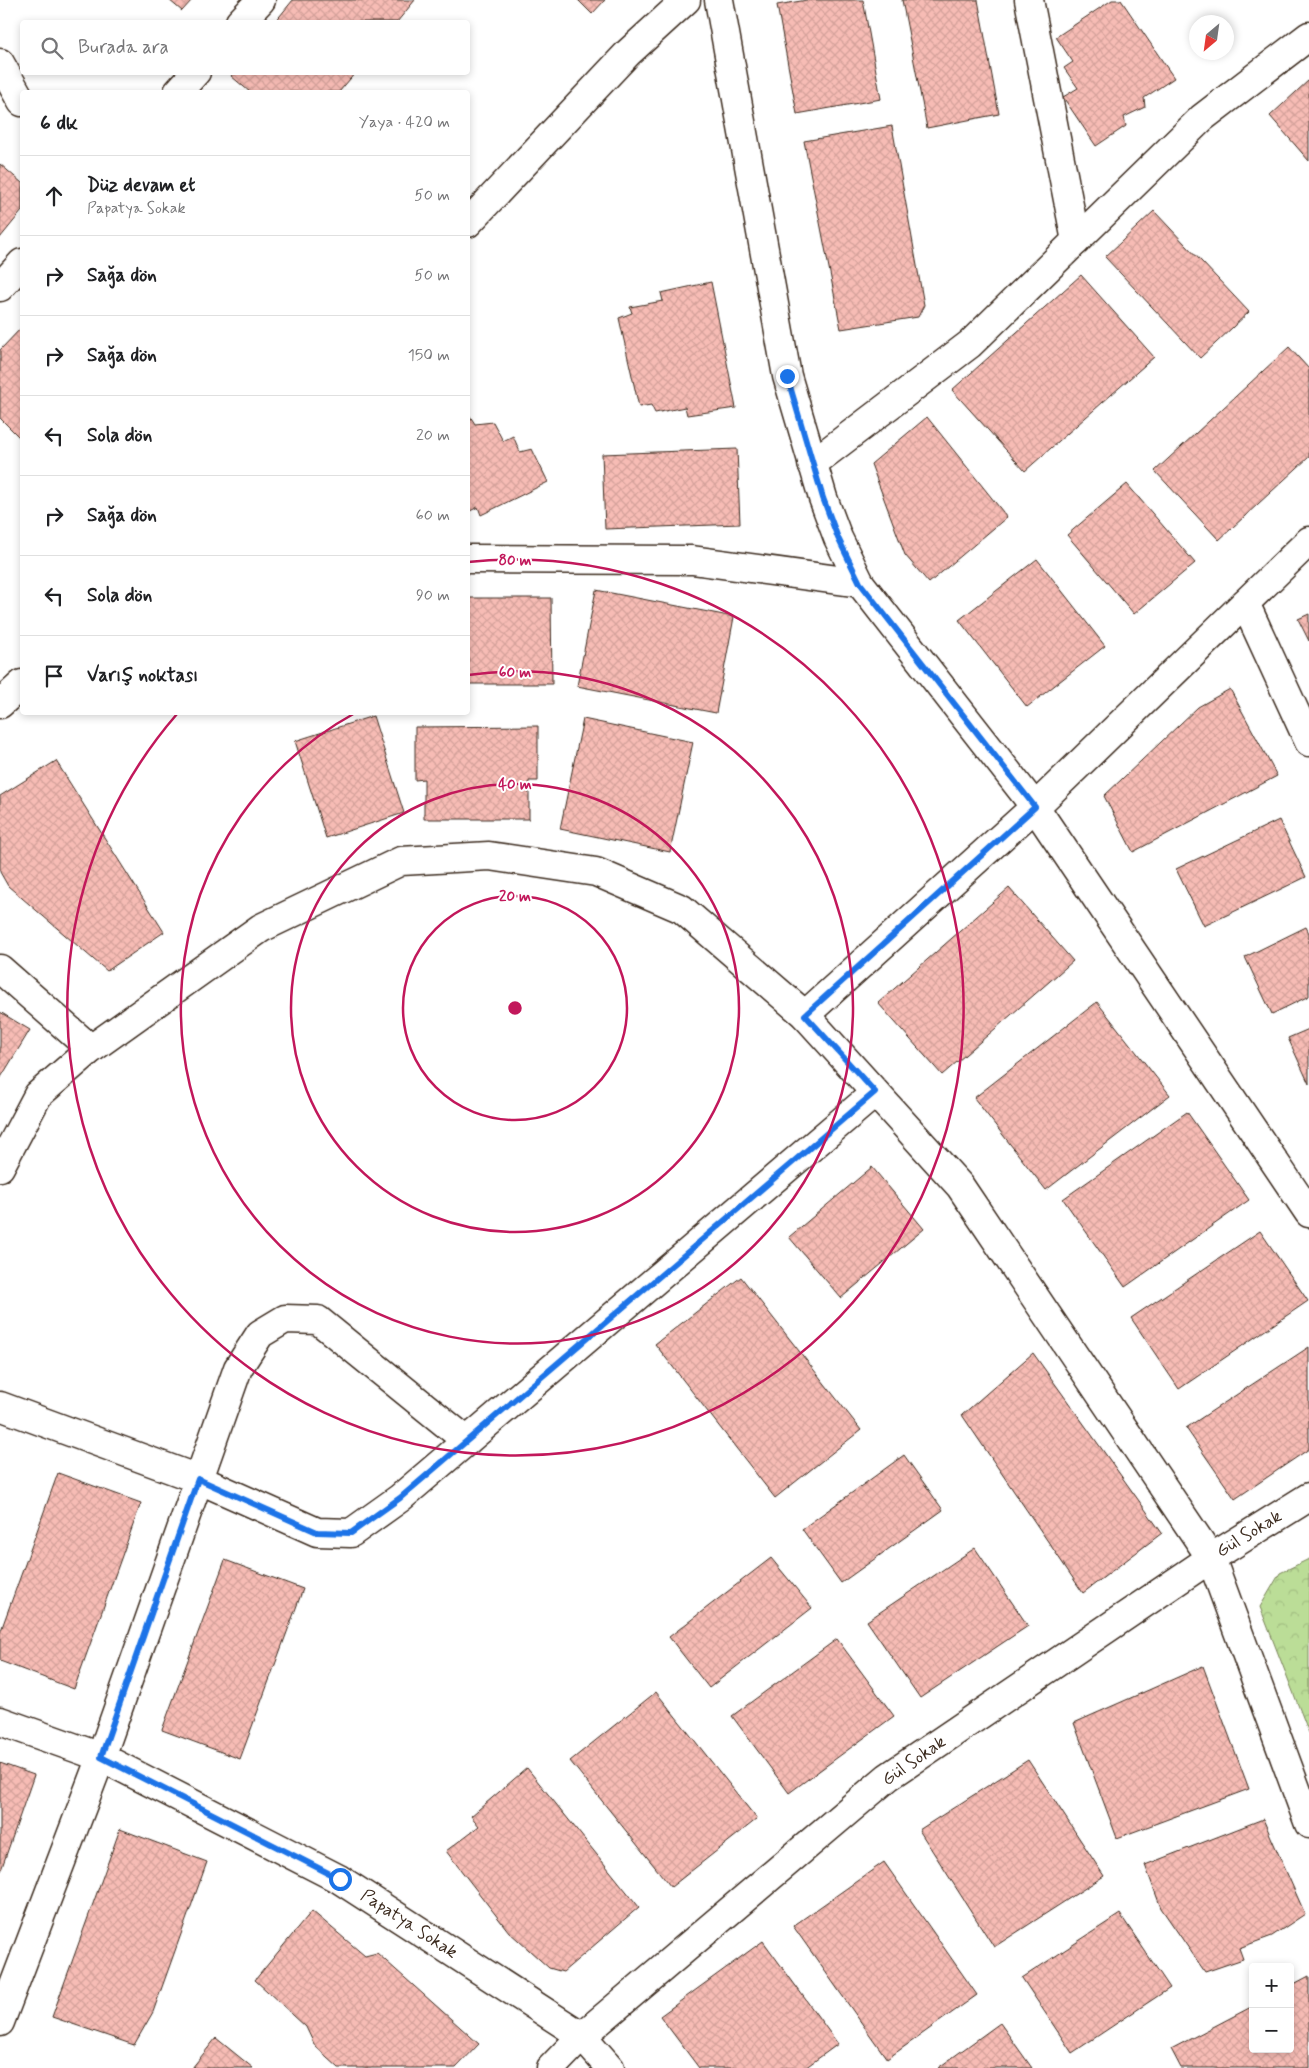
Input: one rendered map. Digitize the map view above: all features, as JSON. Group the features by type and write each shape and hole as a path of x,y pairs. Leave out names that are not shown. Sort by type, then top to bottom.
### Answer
{"street":[{"path":"242,20 261,0"},
{"path":"470,221 628,53 686,0"},
{"path":"719,0 787,376 812,464 838,538 860,583 1035,807 1309,1213"},
{"path":"1029,0 1076,241"},
{"path":"812,464 970,344 1202,118 1309,36"},
{"path":"0,63 20,98"},
{"path":"180,90 193,75"},
{"path":"0,287 20,265"},
{"path":"805,1015 1035,807 1309,541"},
{"path":"470,559 692,560 860,583"},
{"path":"1245,603 1309,742"},
{"path":"0,704 20,686"},
{"path":"0,1167 38,1095 91,1049 261,928 401,861 489,856 596,872 682,909 805,1015 960,1186 1212,1558 1309,1824"},
{"path":"0,969 91,1049"},
{"path":"0,1406 198,1479 317,1532 351,1533 400,1498 875,1092"},
{"path":"0,2022 101,1757 238,1368 260,1334 285,1319 318,1320 467,1440"},
{"name":"Gül Sokak","path":"551,2068 582,2036 888,1777 1212,1558 1309,1497"},
{"name":"Papatya Sokak","path":"0,1721 101,1757 340,1879 582,2036 610,2068"}],"green space":[{"path":"1309,1559 1309,1733 1260,1607 1280,1573"}],"building":[{"path":"169,0 192,0 182,11"},
{"path":"293,0 415,0 399,20 277,20"},
{"path":"578,0 605,0 592,14"},
{"path":"807,0 863,0 881,99 797,114 777,5"},
{"path":"902,0 978,0 999,114 927,128"},
{"path":"1112,0 1121,0 1174,78 1144,98 1145,107 1124,117 1126,126 1096,146 1063,97 1078,88 1064,68 1073,62 1056,37"},
{"path":"353,75 341,90 248,90 231,76"},
{"path":"1309,80 1309,161 1270,116"},
{"path":"892,126 924,305 918,317 841,329 804,141"},
{"path":"0,164 20,181 20,213 0,238"},
{"path":"1154,211 1249,312 1200,358 1105,257"},
{"path":"1081,275 1154,357 1025,471 952,390"},
{"path":"711,282 736,408 687,415 685,407 655,413 651,405 639,407 619,318 632,313 630,307 663,301 661,293"},
{"path":"20,329 20,438 0,418 0,350"},
{"path":"1289,347 1309,369 1309,457 1219,540 1155,471"},
{"path":"470,416 475,424 493,422 503,441 513,436 520,452 532,449 548,482 481,515 478,507 470,511"},
{"path":"927,417 1007,517 929,583 905,555 871,464"},
{"path":"737,449 740,524 605,529 602,454"},
{"path":"1127,484 1195,563 1134,614 1067,535"},
{"path":"1037,559 1105,646 1027,707 959,620"},
{"path":"596,590 734,617 716,713 577,686"},
{"path":"470,598 551,598 552,684 470,684"},
{"path":"1309,614 1309,641 1298,619"},
{"path":"1230,689 1277,776 1133,852 1104,796 1198,707"},
{"path":"373,716 404,813 326,838 295,741"},
{"path":"583,719 693,742 670,852 560,829"},
{"path":"538,726 538,781 529,781 529,819 424,819 424,779 415,780 415,727"},
{"path":"56,761 164,932 107,971 8,886 0,872 0,796"},
{"path":"1279,820 1306,877 1204,926 1176,869"},
{"path":"1009,888 1073,961 942,1075 878,1003"},
{"path":"1306,927 1309,933 1309,996 1272,1014 1245,957"},
{"path":"1097,1002 1170,1095 1046,1190 974,1098"},
{"path":"0,1012 30,1030 0,1079"},
{"path":"1309,1029 1309,1084 1288,1038"},
{"path":"1187,1112 1249,1200 1125,1287 1063,1199"},
{"path":"872,1167 924,1229 841,1298 789,1237"},
{"path":"1260,1231 1308,1301 1179,1389 1131,1318"},
{"path":"741,1277 861,1430 775,1498 655,1344"},
{"path":"1309,1347 1309,1449 1235,1499 1186,1428"},
{"path":"1033,1353 1162,1533 1083,1593 962,1415"},
{"path":"904,1455 943,1510 841,1583 802,1529"},
{"path":"58,1473 141,1503 74,1689 0,1661 0,1633"},
{"path":"975,1548 1028,1626 920,1698 867,1621"},
{"path":"771,1558 812,1608 709,1688 669,1637"},
{"path":"225,1560 303,1589 240,1759 162,1730"},
{"path":"837,1639 894,1716 789,1793 732,1716"},
{"path":"1203,1666 1249,1789 1117,1838 1074,1723"},
{"path":"656,1692 757,1819 671,1887 570,1761"},
{"path":"1028,1760 1104,1876 994,1947 919,1830"},
{"path":"0,1763 34,1775 0,1873"},
{"path":"527,1768 639,1907 563,1972 549,1968 509,1932 446,1851 479,1826 471,1816"},
{"path":"1263,1819 1305,1914 1272,1936 1239,1948 1243,1959 1205,1972 1161,1908 1145,1865"},
{"path":"120,1829 207,1862 153,2012 134,2045 52,2017"},
{"path":"884,1862 977,1995 887,2059 793,1926"},
{"path":"312,1911 365,1956 377,1953 479,2044 456,2068 339,2068 315,2046 306,2027 255,1980"},
{"path":"1120,1914 1170,1988 1072,2053 1022,1978"},
{"path":"763,1941 838,2044 805,2068 699,2068 660,2016"},
{"path":"1309,1976 1309,2068 1181,2068 1171,2049 1249,2008 1249,2053 1294,2053 1294,1984"},
{"path":"1000,2023 1032,2068 938,2068"},
{"path":"216,2038 253,2068 192,2068"}],"route":[{"path":"340,1879 101,1757 198,1479 317,1532 351,1533 400,1498 875,1092 805,1015 1035,807 860,583 838,538 823,498 787,376"}]}
